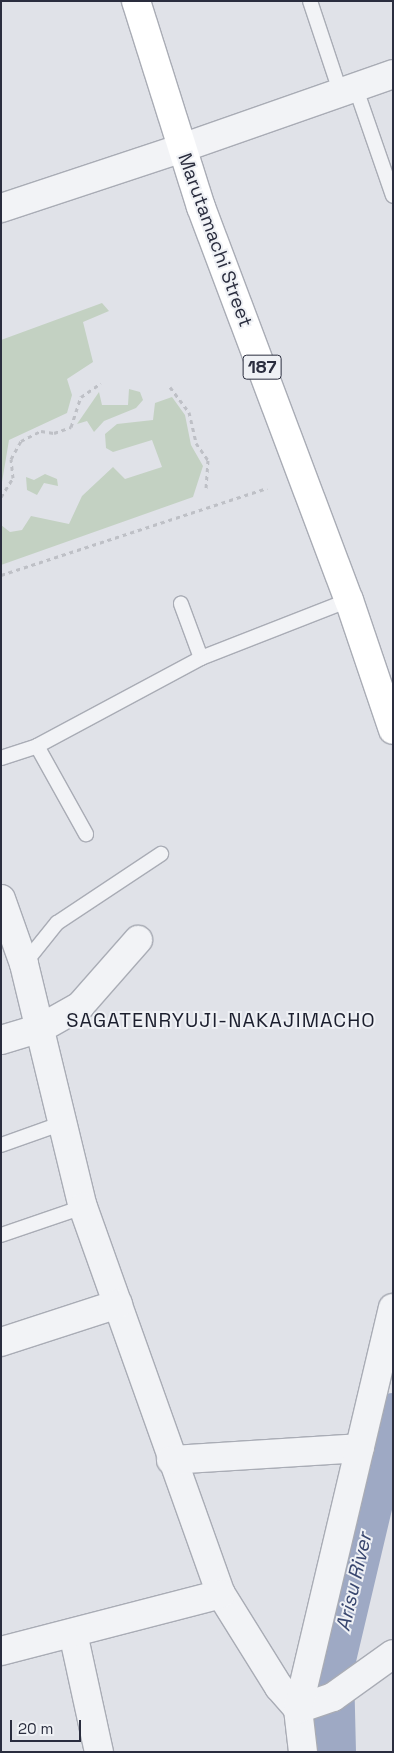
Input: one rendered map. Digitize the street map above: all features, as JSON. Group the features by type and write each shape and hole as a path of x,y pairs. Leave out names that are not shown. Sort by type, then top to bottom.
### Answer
{"main road":[{"name":"Marutamachi Street","path":"136,1 182,148 349,600 393,730"}],"street":[{"path":"1,208 182,148 393,74"},
{"path":"1,898 24,964 83,1206 171,1460 221,1594 279,1687 306,1706"},
{"path":"1,1040 41,1028 80,1006 138,940"},
{"path":"1,1342 118,1304"},
{"path":"303,1752 306,1706 360,1448 393,1308"},
{"path":"171,1460 360,1448"},
{"path":"1,1651 221,1594"},
{"path":"73,1633 98,1752"},
{"path":"306,1706 333,1697 393,1654"}],"lane":[{"path":"310,1 393,196"},
{"path":"1,758 37,746 201,658 349,600"},
{"path":"181,604 201,658"},
{"path":"37,746 86,834"},
{"path":"24,964 57,923 161,854"},
{"path":"1,1145 63,1123"},
{"path":"1,1235 83,1206"}],"path":[{"path":"1,497 13,478 11,459 21,441 41,431 54,433 71,426 81,397 101,383"},
{"path":"170,387 189,412 196,443 208,460 206,491"},
{"path":"1,574 267,488"},
{"path":"210,501 211,505"}],"green space":[{"path":"102,303 109,311 83,322 93,362 67,379 72,395 67,413 9,440 1,488 1,340"},
{"path":"129,389 140,392 143,400 136,408 104,421 94,432 87,421 77,424 99,392 102,405 128,405"},
{"path":"172,397 185,415 191,445 203,466 193,497 1,565 1,525 10,532 22,530 31,516 69,524 82,496 113,467 125,479 162,467 152,440 113,452 106,448 105,434 117,424 153,420 155,403"},
{"path":"45,474 57,479 58,486 44,483 37,495 27,490 26,477 34,480"}],"waterway":[{"name":"Arisu River","path":"335,1752 333,1668 393,1414"}],"district":[{"name":"SAGATENRYUJI-NAKAJIMACHO","path":"221,1020"}]}
